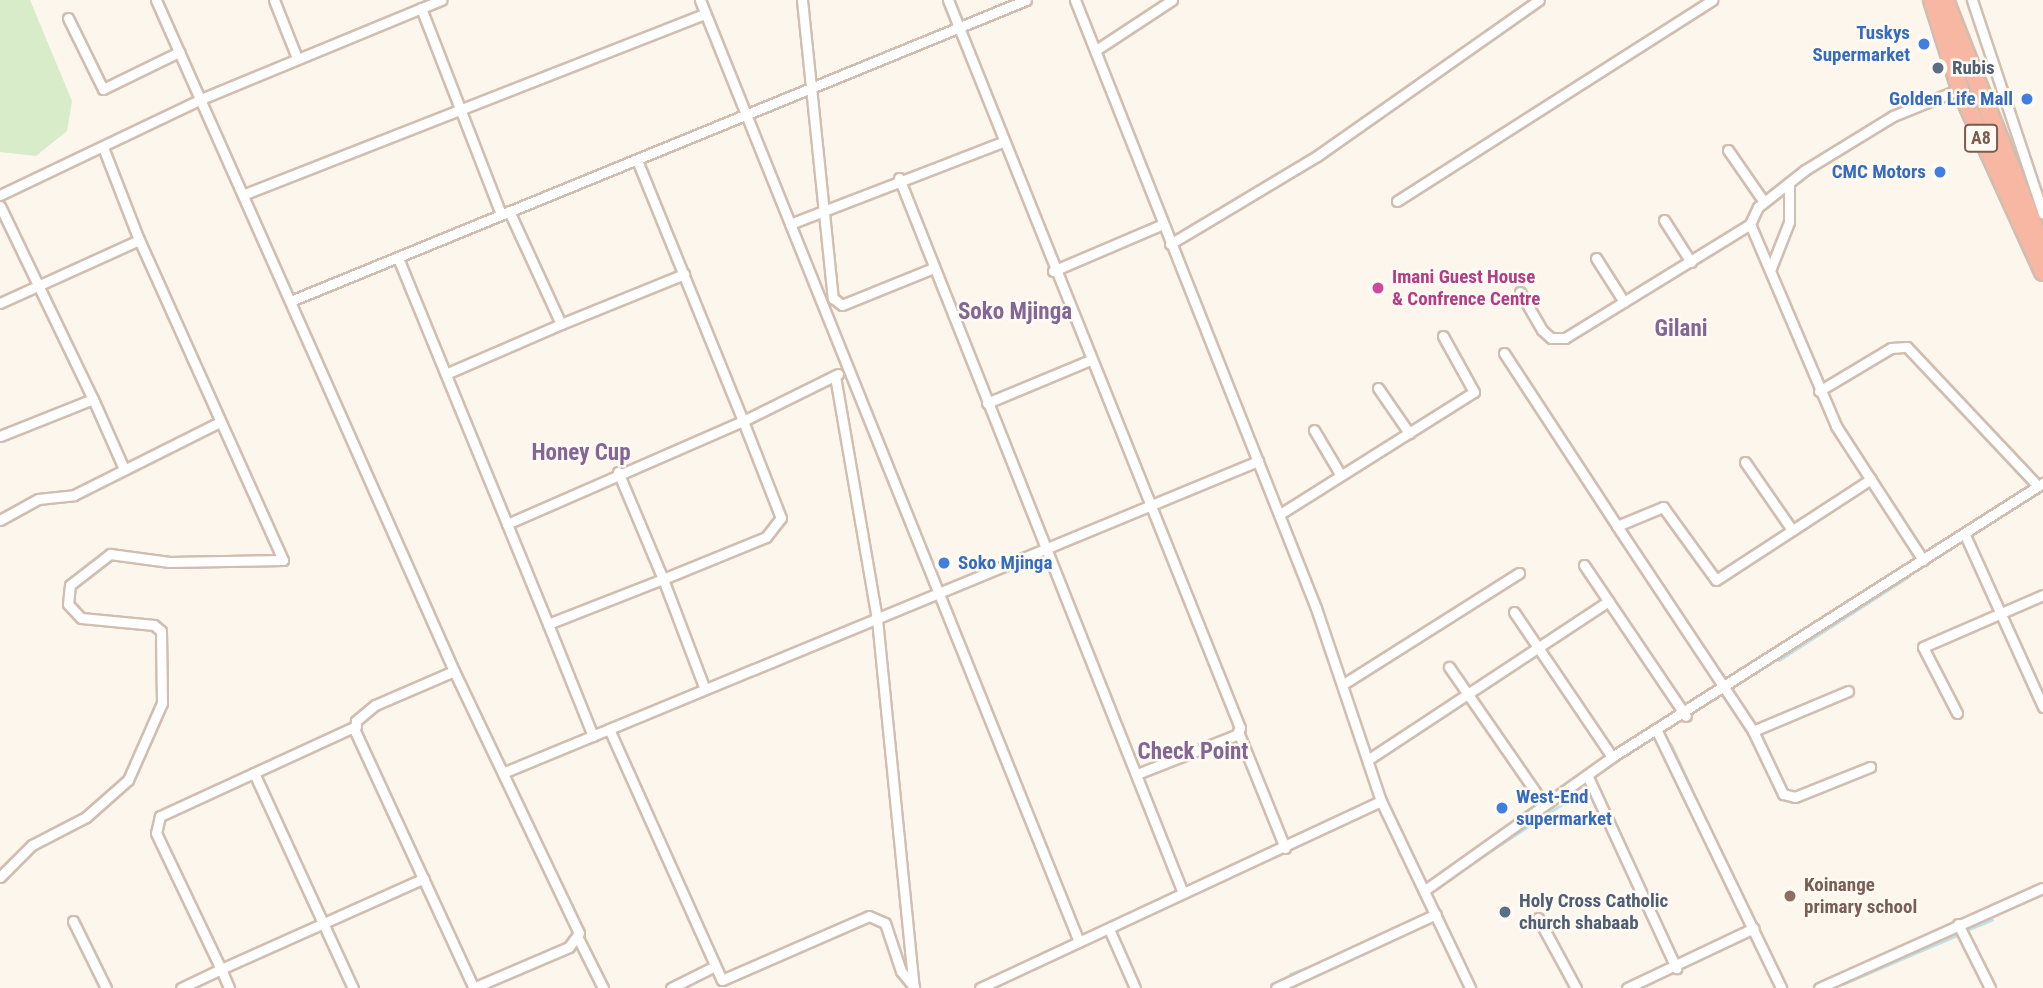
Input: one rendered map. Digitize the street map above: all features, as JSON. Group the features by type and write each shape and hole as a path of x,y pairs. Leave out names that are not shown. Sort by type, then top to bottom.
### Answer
{"highway":[{"name":"A8","path":"1932,0 1960,89 2043,272"},
{"name":"A8","path":"1945,0 2043,249"}],"street":[{"path":"156,0 293,300 454,671 505,772 603,988"},
{"path":"274,0 297,58"},
{"path":"0,195 201,99 441,0"},
{"path":"700,0 848,370 943,594 1079,942"},
{"path":"803,0 828,208 834,298 842,305 931,269"},
{"path":"948,0 1052,271 1151,510 1285,848"},
{"path":"293,300 505,213 638,163 812,87 1026,0"},
{"path":"1075,0 1345,683 1381,801 1470,988"},
{"path":"1097,50 1172,0"},
{"path":"1170,244 1317,156 1539,0"},
{"path":"1397,201 1712,0"},
{"path":"1972,0 2043,215"},
{"path":"421,8 505,213 561,324"},
{"path":"245,194 462,112 705,14"},
{"path":"68,18 103,89 180,52"},
{"path":"1520,292 1542,331 1559,340 1624,303 1750,224 1764,202 1789,183 1893,116 1960,89"},
{"path":"790,224 899,178 1002,142"},
{"path":"0,877 32,845 86,817 128,780 163,703 161,631 154,625 81,618 68,604 70,585 110,554 169,562 283,560 139,240 103,147"},
{"path":"1728,150 1764,202"},
{"path":"548,624 663,579 780,526 743,421 638,163"},
{"path":"899,178 931,269 1183,893"},
{"path":"1771,268 1789,222 1789,183"},
{"path":"0,205 36,288 93,399 124,470"},
{"path":"1664,220 1691,262"},
{"path":"1052,271 1164,224"},
{"path":"1750,224 1771,268 1819,391 1923,560"},
{"path":"0,303 139,240"},
{"path":"398,258 448,373 593,736"},
{"path":"1596,258 1624,303"},
{"path":"448,373 684,274"},
{"path":"1280,514 1474,392 1443,336"},
{"path":"1425,890 1612,757 1656,729 1686,716 2040,484 1907,347 1891,348 1819,391"},
{"path":"1504,353 1753,731 1786,797 1870,766"},
{"path":"987,403 1088,361"},
{"path":"507,524 618,472 743,421 848,370"},
{"path":"835,376 877,619 914,988"},
{"path":"1378,388 1409,433"},
{"path":"0,436 93,399"},
{"path":"0,520 38,499 74,495 220,422"},
{"path":"1314,430 1340,474"},
{"path":"505,772 704,687 1151,510 1258,461"},
{"path":"1745,462 1792,530"},
{"path":"618,472 704,687"},
{"path":"1617,526 1663,507 1716,580 1871,479"},
{"path":"1965,535 2043,707"},
{"path":"1584,565 1686,716"},
{"path":"1345,683 1519,573"},
{"path":"1957,713 1923,647 2043,595"},
{"path":"1370,759 1543,650 1609,601"},
{"path":"1514,612 1543,650 1612,757"},
{"path":"1449,667 1544,804"},
{"path":"229,988 154,826 160,816 356,726 375,705 454,671"},
{"path":"1753,731 1848,691"},
{"path":"356,726 474,988 579,940"},
{"path":"608,729 713,967 722,980 735,978 869,916 885,923 901,971 914,988"},
{"path":"1656,729 1781,988"},
{"path":"1137,774 1239,734"},
{"path":"254,773 353,988"},
{"path":"1587,775 1676,968"},
{"path":"980,988 1381,801"},
{"path":"181,988 424,878"},
{"path":"1819,988 2043,888"},
{"path":"1276,988 1437,914"},
{"path":"1538,918 1576,988"},
{"path":"74,922 106,988"},
{"path":"1958,924 1990,988"},
{"path":"1627,988 1676,968 1754,928"},
{"path":"1109,929 1135,988"},
{"path":"671,988 713,967"}],"green space":[{"path":"0,0 30,0 72,101 67,131 36,156 0,152"}],"waterway":[{"path":"1667,522 1697,563"},
{"path":"1779,660 1908,577"},
{"path":"1671,744 1691,787"},
{"path":"1449,878 1578,794"},
{"path":"1967,930 1992,920"},
{"path":"1843,984 1958,935"},
{"path":"1290,974 1330,959"}],"place":[{"name":"Tuskys Supermarket","path":"1924,44"},
{"name":"Rubis","path":"1938,68"},
{"name":"Golden Life Mall","path":"2027,99"},
{"name":"CMC Motors","path":"1940,172"},
{"name":"Imani Guest House & Confrence Centre","path":"1378,288"},
{"name":"Soko Mjinga","path":"944,563"},
{"name":"West-End supermarket","path":"1502,808"},
{"name":"Koinange primary school","path":"1790,896"},
{"name":"Holy Cross Catholic church shabaab","path":"1505,912"}],"district":[{"name":"Soko Mjinga","path":"1015,312"},
{"name":"Gilani","path":"1681,329"},
{"name":"Honey Cup","path":"581,453"},
{"name":"Check Point","path":"1193,752"}]}
